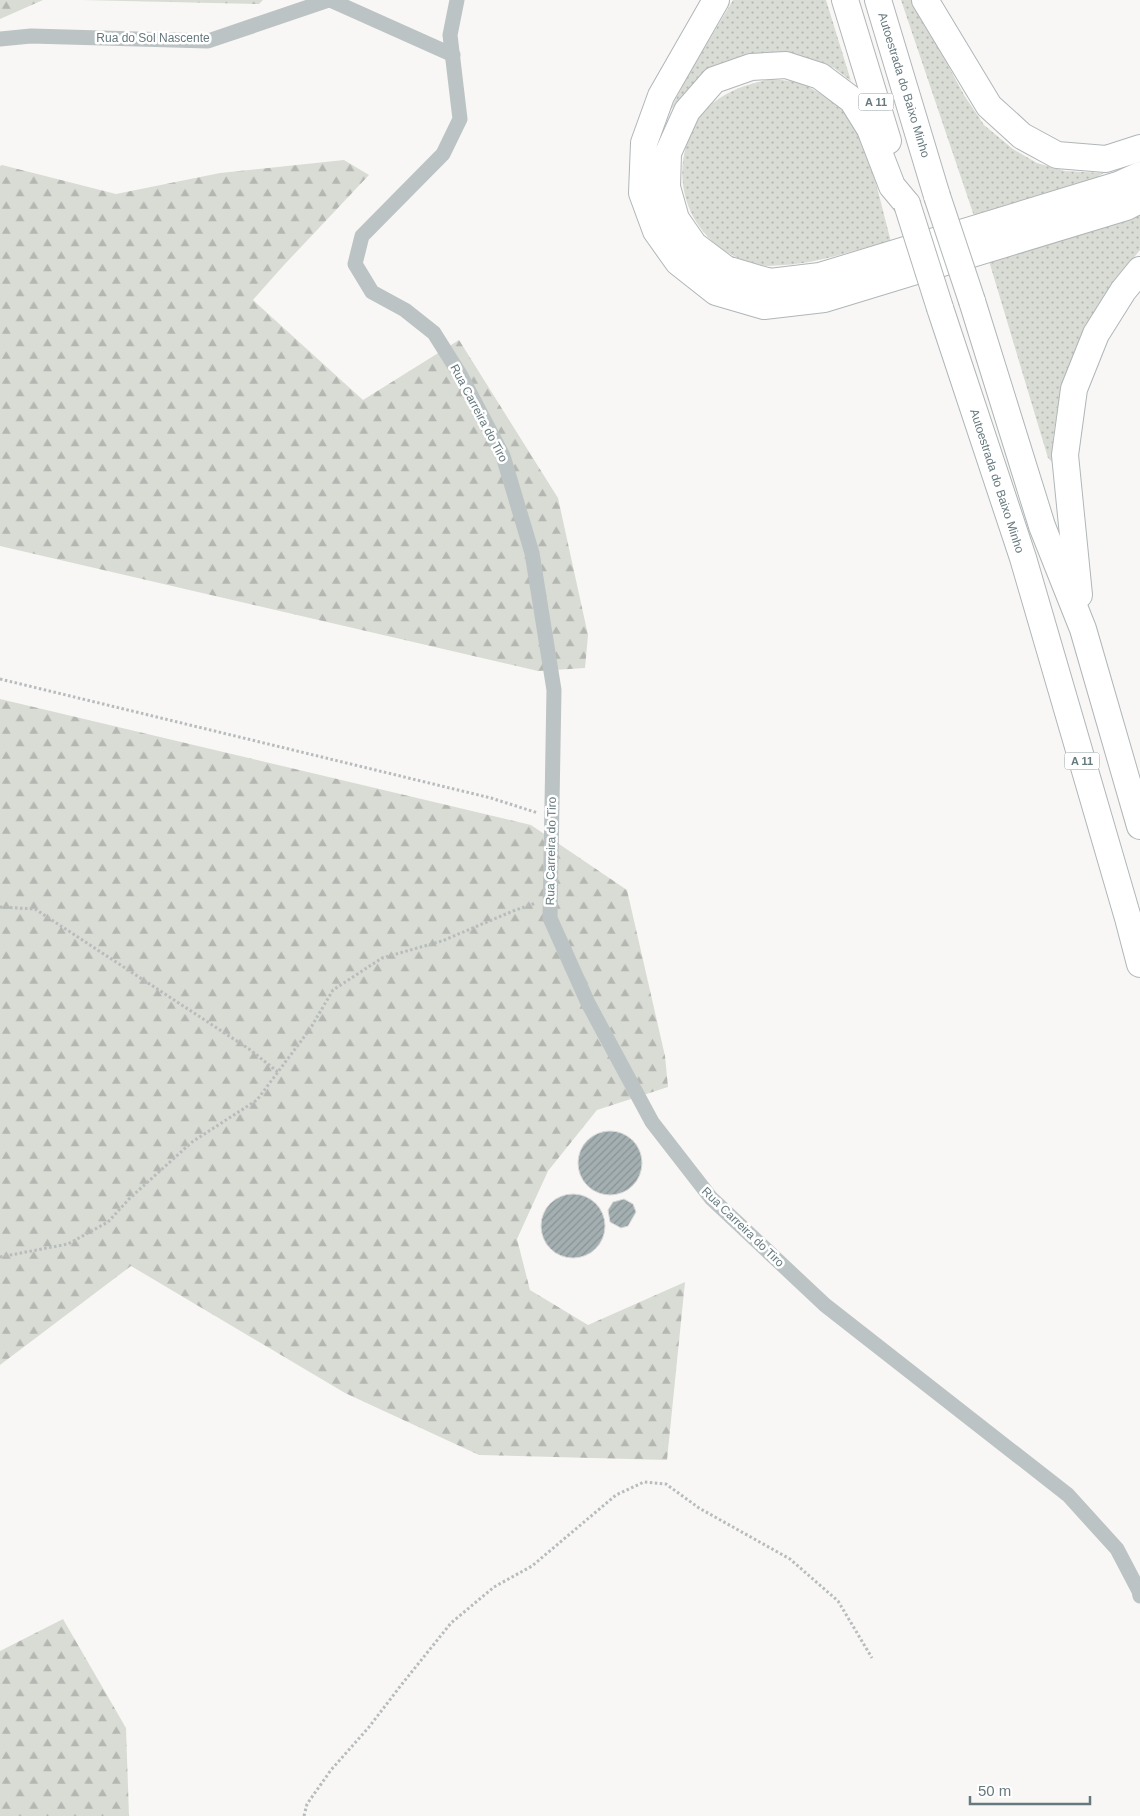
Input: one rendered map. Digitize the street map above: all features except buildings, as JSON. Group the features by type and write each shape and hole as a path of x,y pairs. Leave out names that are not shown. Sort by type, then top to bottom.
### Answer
{"highway":[{"path":"716,0 661,96 644,143 642,193 656,230 678,262 716,292 764,306 824,300 1126,207 1140,200"},
{"name":"Autoestrada do Baixo Minho","path":"845,0 940,308 1023,558 1140,964"},
{"name":"Autoestrada do Baixo Minho","path":"878,0 937,196 1042,526 1083,629 1140,826"},
{"path":"926,0 988,106 1022,136 1057,155 1106,159 1140,148"},
{"path":"907,204 892,186 870,129 852,100 820,76 786,65 751,67 714,80 687,111 668,153 667,187 676,219 694,245 726,269 770,282 820,276 1118,185 1140,175"},
{"path":"1083,629 1070,524 1064,455 1074,389 1096,334 1123,291 1140,270"}],"street":[{"name":"Rua do Sol Nascente","path":"0,40 31,36 208,41 330,0 453,55"},
{"name":"Rua Carreira do Tiro","path":"457,0 450,35 460,119 443,154 362,236 355,264 372,292 405,310 434,333 461,376 503,456 532,553 554,690 550,918 588,1003 652,1122 711,1198 825,1305 1068,1495 1117,1548 1140,1596"}],"path":[{"path":"0,679 491,798 551,817"},
{"path":"0,1257 68,1244 108,1222 130,1198 192,1142 256,1100 310,1029 333,990 382,958 442,941 512,911 550,899"},
{"path":"0,907 35,909 249,1049 278,1072"},
{"path":"304,1816 307,1804 331,1770 369,1727 451,1623 494,1587 532,1566 616,1495 644,1482 666,1484 698,1508 790,1559 838,1600 872,1658"}],"green space":[{"path":"0,0 43,0 0,19"},
{"path":"81,0 263,0 259,4"},
{"path":"733,0 826,0 851,81 834,68 815,61 710,71 686,91 669,112 690,72"},
{"path":"901,0 913,0 964,95 984,125 1013,149 1037,163 1065,171 1104,173 1094,179 974,216"},
{"path":"772,79 800,82 830,99 851,119 866,144 891,242 811,262 764,266 741,259 723,250 708,237 696,221 687,204 683,184 683,164 687,143 694,126 708,107 726,94"},
{"path":"344,160 369,175 253,300 363,400 459,340 558,498 588,635 585,668 538,671 0,546 0,166 116,194 220,173"},
{"path":"1140,210 1140,250 1119,276 1096,310 1076,347 1060,394 1053,438 1052,462 1048,458 989,261"},
{"path":"0,699 531,825 627,890 665,1056 668,1087 597,1110 548,1171 517,1239 530,1290 588,1325 685,1282 667,1460 479,1455 345,1393 131,1266 0,1365"},
{"path":"63,1619 126,1728 129,1816 0,1816 0,1651"}]}
